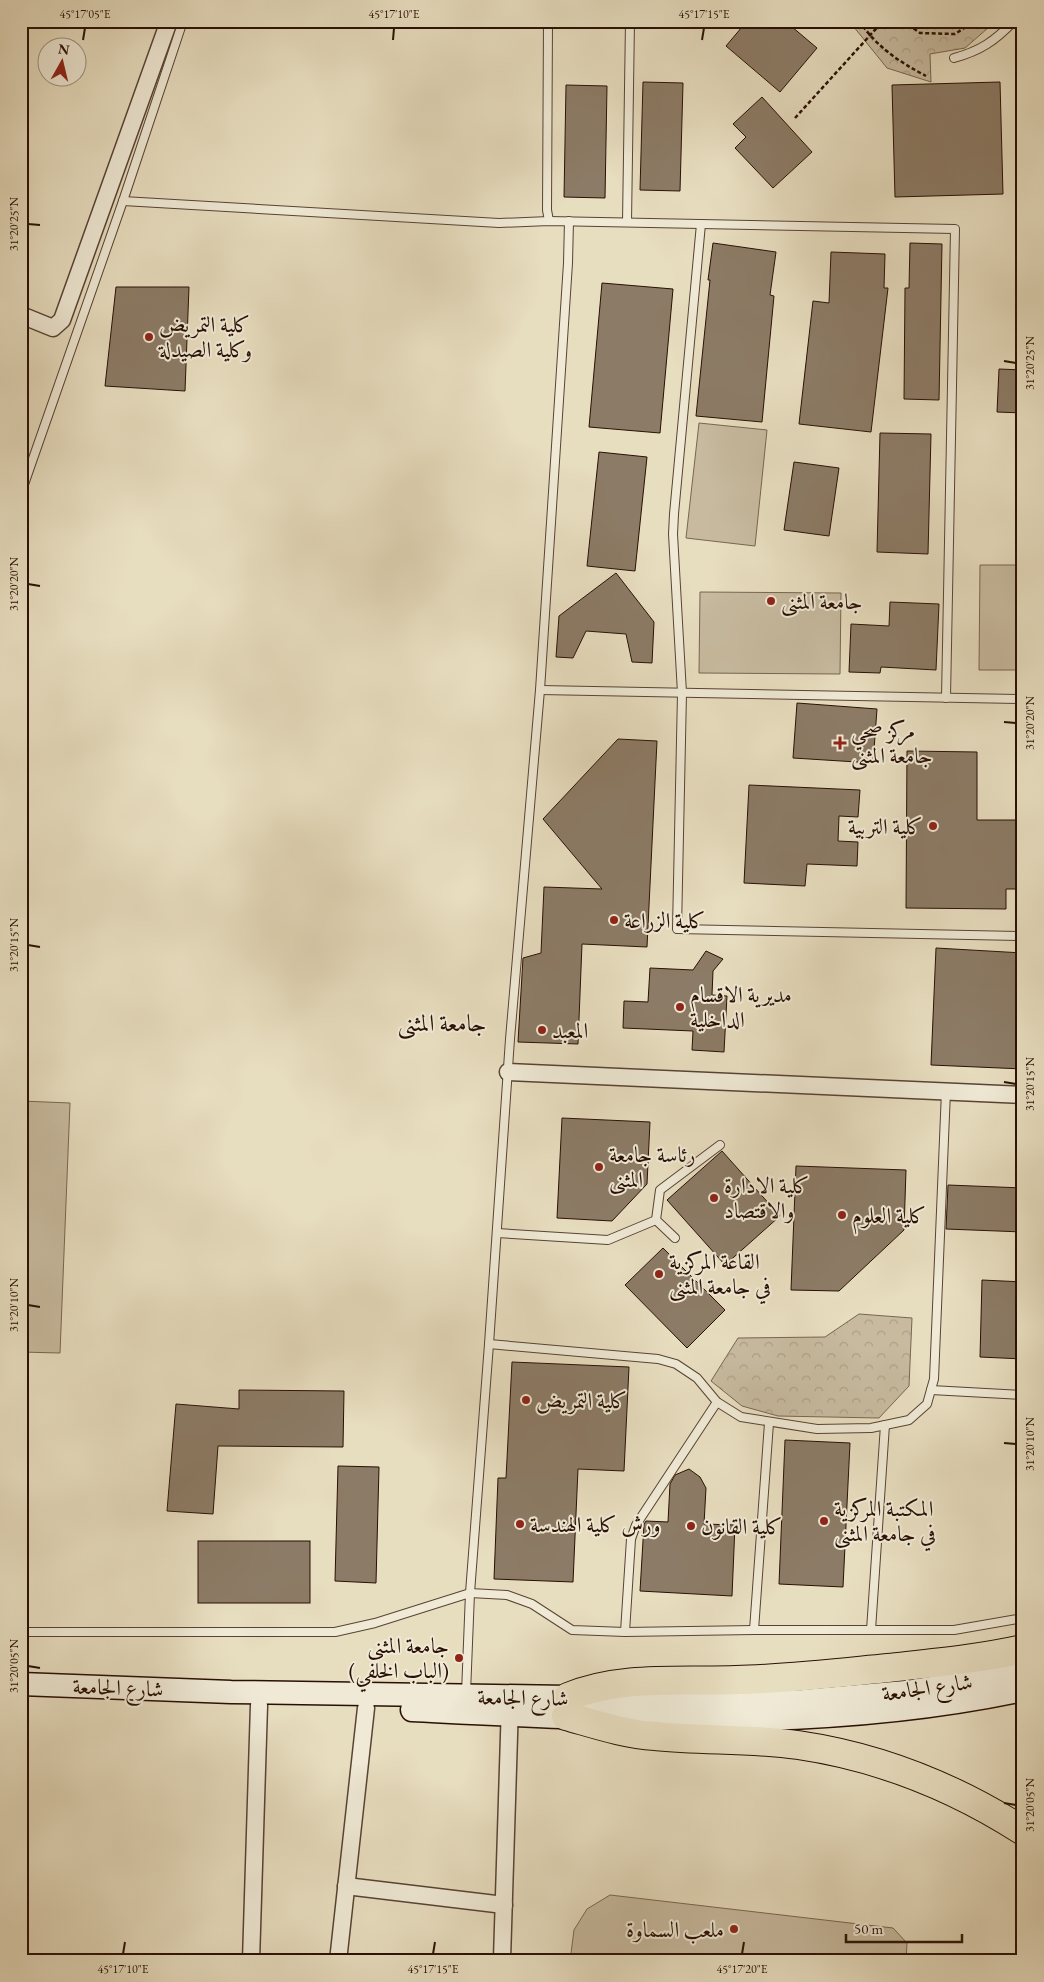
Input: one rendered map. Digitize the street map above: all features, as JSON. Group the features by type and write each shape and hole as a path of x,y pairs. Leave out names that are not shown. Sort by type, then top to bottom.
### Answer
{"highway":[{"path":"1023,1649 969,1660 842,1673 604,1686 585,1690 567,1707 617,1730 654,1736 798,1745 864,1758 914,1774 1023,1830"}],"main road":[{"name":"شارع الجامعة","path":"21,1684 567,1707 803,1700 906,1692 998,1677 1023,1670"},
{"path":"567,1707 685,1720 832,1717 942,1705 1023,1690"},
{"path":"21,1694 366,1708 465,1704"}],"street":[{"path":"21,315 53,328 62,320 170,21"},
{"path":"508,1072 1023,1095"},
{"path":"251,1961 259,1705"},
{"path":"502,1959 510,1705"},
{"path":"338,1961 366,1708"},
{"path":"346,1886 504,1906"}],"lane":[{"path":"21,493 123,201 183,21"},
{"path":"548,21 547,201 549,221"},
{"path":"627,222 630,21"},
{"path":"954,58 973,53 1000,36 1014,21"},
{"path":"123,201 499,223 569,221 954,229 946,698"},
{"path":"465,1704 470,1593 508,1072 540,690 567,283 569,221"},
{"path":"701,224 673,534 682,692 677,929 1023,936"},
{"path":"540,690 1023,699"},
{"path":"489,1344 658,1358 676,1364 698,1378 717,1402 741,1418 817,1429 871,1428 909,1420 927,1404 934,1379 946,1091"},
{"path":"656,1220 660,1190 720,1145"},
{"path":"497,1233 608,1240 656,1220"},
{"path":"656,1220 675,1238"},
{"path":"931,1390 1023,1395"},
{"path":"624,1632 631,1539 636,1525 717,1402"},
{"path":"754,1630 769,1423"},
{"path":"871,1630 885,1425"},
{"path":"21,1632 335,1632 376,1623 470,1593 507,1595 532,1604 572,1630 624,1632 954,1630 1023,1618"}],"path":[{"path":"859,21 870,36 896,60 926,76"},
{"path":"795,118 883,21"},
{"path":"903,21 920,33 955,34 975,21"}],"green space":[{"path":"849,21 996,21 965,48 930,54 931,82 887,68"},
{"path":"699,423 767,430 755,546 686,538"},
{"path":"980,565 1023,565 1023,670 979,670"},
{"path":"700,592 841,593 840,674 699,673"},
{"path":"21,1101 70,1103 60,1353 21,1352"},
{"path":"859,1314 912,1318 909,1386 879,1418 778,1416 742,1406 711,1381 738,1338 825,1337"},
{"name":"ملعب السماوة","path":"610,1895 893,1928 907,1943 906,1961 570,1961 574,1930 587,1909"}],"building":[{"path":"747,21 785,21 817,48 780,92 726,46"},
{"path":"643,82 683,83 680,191 640,190"},
{"path":"1000,82 1003,194 895,197 892,85"},
{"path":"566,85 607,86 605,198 564,197"},
{"path":"762,97 812,152 773,188 735,148 746,137 733,124"},
{"path":"713,243 776,252 770,295 774,296 762,422 696,416"},
{"path":"910,243 942,244 939,400 904,399 905,288 909,288"},
{"path":"831,252 885,254 884,288 888,288 871,432 799,424 813,301 829,303"},
{"path":"602,283 673,289 660,433 589,427"},
{"name":"كلية التمريض وكلية الصيدلة","path":"116,287 189,287 185,391 105,386"},
{"path":"999,369 1023,370 1023,413 997,412"},
{"path":"880,433 931,434 928,554 877,552"},
{"path":"599,452 647,457 635,571 587,566"},
{"path":"794,462 839,468 829,536 784,530"},
{"path":"616,573 654,622 652,663 632,662 626,634 586,631 573,658 556,657 559,616"},
{"path":"890,602 939,604 936,670 881,667 880,673 849,672 851,624 889,626"},
{"path":"797,703 877,709 873,763 793,758"},
{"path":"618,739 657,741 647,947 582,944 578,1044 518,1042 523,958 541,953 544,887 602,889 543,819"},
{"path":"907,751 977,752 977,820 1023,820 1023,889 1006,889 1006,909 906,908"},
{"path":"749,785 860,790 858,817 839,816 838,841 858,842 857,866 807,864 805,886 744,883"},
{"path":"936,948 1023,953 1023,1069 931,1065"},
{"path":"706,951 723,959 713,971 712,995 727,996 724,1052 692,1050 693,1031 623,1028 624,1001 648,1002 650,968 693,970"},
{"path":"562,1118 650,1122 647,1184 612,1221 557,1218"},
{"path":"722,1151 780,1216 725,1265 667,1200"},
{"path":"796,1166 906,1170 904,1230 839,1291 791,1290"},
{"path":"948,1185 1023,1188 1023,1232 946,1229"},
{"path":"663,1248 725,1310 687,1348 625,1285"},
{"path":"982,1280 1023,1282 1023,1359 980,1357"},
{"path":"512,1362 629,1367 624,1471 578,1469 573,1582 494,1579 498,1478 506,1478"},
{"path":"239,1390 344,1391 343,1447 218,1446 213,1514 167,1511 176,1404 239,1409"},
{"path":"785,1440 850,1443 843,1587 779,1584"},
{"path":"338,1466 379,1467 376,1583 335,1581"},
{"path":"689,1469 700,1477 706,1488 704,1524 735,1525 732,1596 640,1591 644,1524 646,1521 668,1522 670,1484 675,1475"},
{"path":"198,1541 310,1541 310,1603 198,1603"}],"place":[{"name":"كلية التمريض وكلية الصيدلة","path":"149,337"},
{"name":"جامعة المثنى","path":"771,601"},
{"name":"مركز صحي جامعة المثنى","path":"840,743"},
{"name":"كلية التربية","path":"933,826"},
{"name":"كلية الزراعة","path":"614,920"},
{"name":"مديرية الاقسام الداخلية","path":"680,1007"},
{"name":"المعبد","path":"542,1030"},
{"name":"رئاسة جامعة المثنى","path":"599,1167"},
{"name":"كلية الادارة والاقتصاد","path":"714,1198"},
{"name":"كلية العلوم","path":"842,1215"},
{"name":"القاعة المركزية في جامعة المثنى","path":"659,1274"},
{"name":"كلية التمريض","path":"526,1400"},
{"name":"المكتبة المركزية في جامعة المثنى","path":"824,1521"},
{"name":"ورش كلية الهندسة","path":"520,1524"},
{"name":"كلية القانون","path":"691,1526"},
{"name":"جامعة المثنى (الباب الخلفي)","path":"459,1658"},
{"name":"ملعب السماوة","path":"734,1929"}],"district":[{"name":"جامعة المثنى","path":"442,1023"}]}
